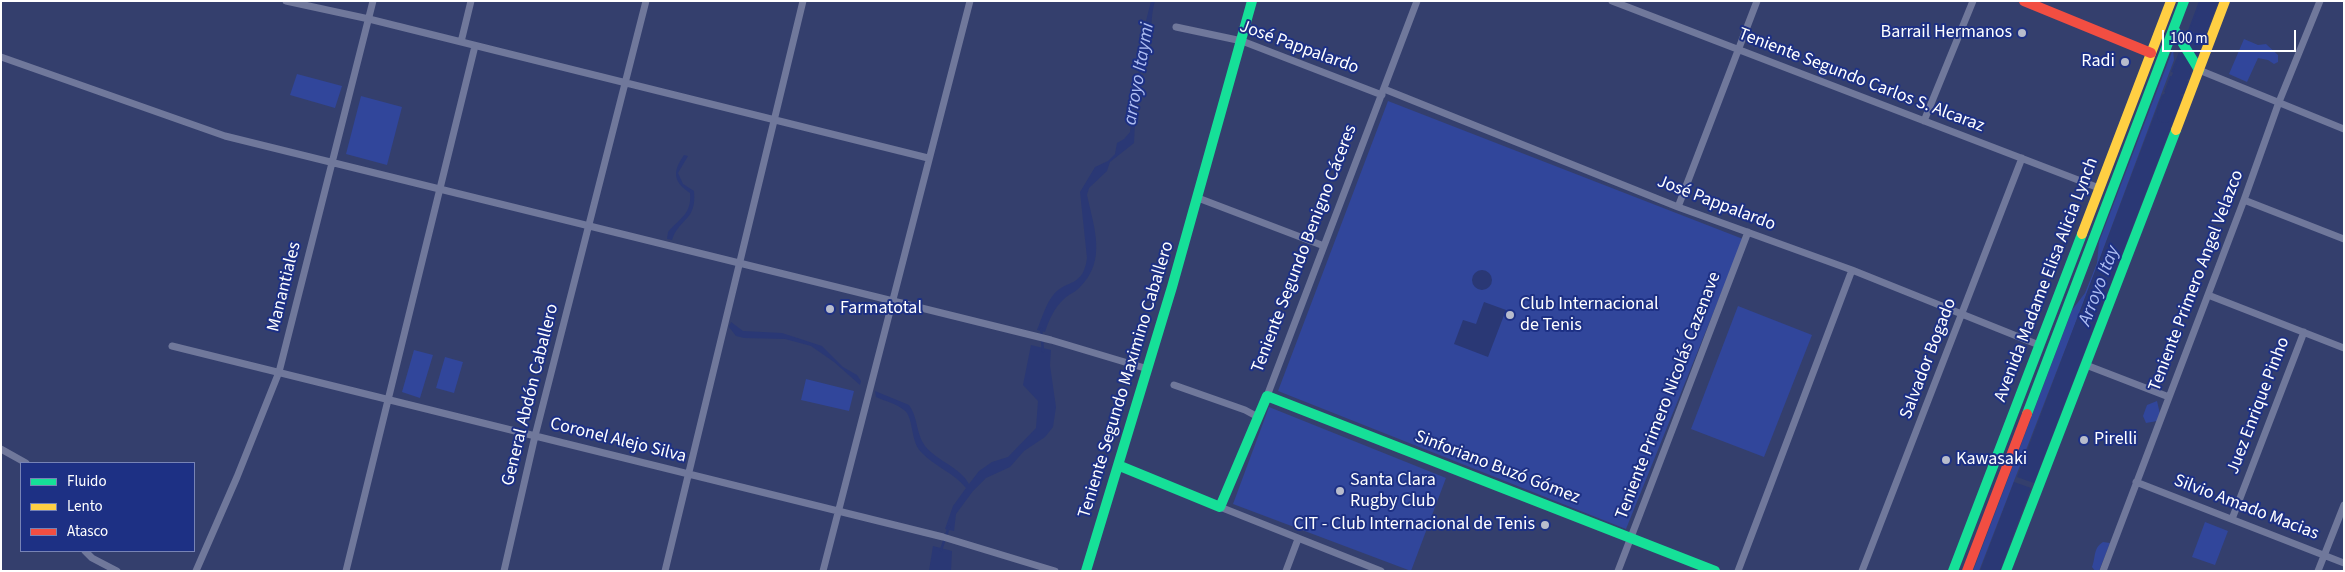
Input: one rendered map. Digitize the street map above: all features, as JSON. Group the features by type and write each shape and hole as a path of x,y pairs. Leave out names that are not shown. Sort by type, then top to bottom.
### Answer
{"main road":[{"name":"Teniente Segundo Maximino Caballero","path":"1086,571 1120,466 1198,198 1252,1"},
{"path":"2024,1 2151,53"},
{"name":"Avenida Madame Elisa Alicia Lynch","path":"1953,571 2171,1"},
{"name":"Avenida Madame Elisa Alicia Lynch","path":"1967,571 2184,1"},
{"path":"2006,571 2225,1"},
{"path":"2174,29 2199,70"},
{"name":"Sinforiano Buzó Gómez","path":"1267,396 1715,571"},
{"name":"Teniente Segundo Benigno Cáceres","path":"1220,507 1267,396"},
{"path":"1120,466 1220,507"}],"street":[{"path":"286,1 461,42 928,158"},
{"name":"Manantiales","path":"196,571 237,477 279,372 373,1"},
{"path":"461,42 471,1"},
{"name":"General Abdón Caballero","path":"504,571 535,436 646,1"},
{"path":"665,571 803,1"},
{"path":"823,571 891,301 970,1"},
{"name":"Teniente Segundo Benigno Cáceres","path":"1267,396 1417,1"},
{"name":"Teniente Segundo Carlos S. Alcaraz","path":"1612,1 2099,188"},
{"path":"1678,206 1757,1"},
{"path":"1924,121 1973,1"},
{"name":"Teniente Primero Angel Velazco","path":"2103,571 2244,200 2279,102 2320,1"},
{"name":"José Pappalardo","path":"1176,27 1242,41 1383,92 1678,206 1852,270 2039,345"},
{"path":"346,571 476,46"},
{"path":"1,57 225,136 1051,340 1148,369"},
{"path":"2199,70 2344,129"},
{"name":"Salvador Bogado","path":"1862,571 2022,158"},
{"path":"1198,198 1324,246"},
{"path":"2244,200 2344,239"},
{"name":"Teniente Primero Nicolás Cazenave","path":"1618,571 1748,232"},
{"path":"1738,571 1852,270"},
{"path":"2208,295 2344,348"},
{"name":"Juez Enrique Pinho","path":"2232,519 2304,332"},
{"name":"Coronel Alejo Silva","path":"172,346 943,537 1055,571"},
{"path":"2086,365 2169,397"},
{"path":"1174,385 1245,410 1258,417"},
{"path":"1,449 24,462"},
{"name":"Silvio Amado Macias","path":"2136,482 2344,562"},
{"path":"2318,571 2344,505"},
{"path":"1220,507 1381,571"},
{"path":"1286,571 1298,539"},
{"path":"86,552 92,558 117,571"}],"shaded area":[{"path":"2244,39 2258,45 2266,44 2278,55 2278,62 2274,64 2268,60 2258,58 2247,82 2229,74"},
{"path":"2173,49 2174,60 2080,311 1979,571 1973,571 2072,310 2085,293 2097,263 2099,242"},
{"path":"297,74 342,86 335,108 290,95"},
{"path":"361,96 402,107 387,165 346,154"},
{"name":"Club Internacional de Tenis","path":"1388,101 1743,239 1626,529 1278,391"},
{"path":"1738,306 1812,335 1764,457 1691,429"},
{"path":"414,350 433,355 420,398 402,392"},
{"path":"445,357 463,362 454,393 436,388"},
{"path":"806,379 854,391 849,411 801,400"},
{"path":"2157,401 2160,414 2157,421 2146,423 2143,416 2147,405"},
{"name":"Santa Clara Rugby Club","path":"1269,407 1446,478 1411,571 1233,504"},
{"path":"2205,522 2228,531 2215,565 2192,557"},
{"path":"2103,542 2110,543 2099,571 2095,571 2092,567 2095,553"}],"water":[{"path":"1151,1 1155,1 1151,35 1139,81 1134,143 1110,162 1107,171 1089,188 1087,195 1095,231 1096,255 1093,266 1088,277 1080,287 1057,306 1045,332 1037,330 1046,306 1054,294 1059,289 1078,279 1085,268 1087,258 1080,192 1095,167 1108,161 1115,154 1117,143 1130,132 1146,21"},
{"path":"2199,1 2218,1 2198,56 2186,36"},
{"path":"2179,52 2191,72 2190,79 2171,72"},
{"path":"2175,73 2174,78 2189,82 2184,94 2167,92 2166,94 2183,96 2034,483 2017,477 2162,95 2166,93 2164,92 2170,76 2174,77"},
{"path":"684,155 688,156 678,173 683,184 694,191 694,201 690,214 679,227 672,240 667,239 668,232 687,211 690,200 690,193 684,189 676,176 676,171"},
{"path":"1482,270 1489,273 1492,280 1489,287 1482,290 1475,287 1472,280 1475,273"},
{"path":"1484,302 1506,310 1488,357 1454,344 1463,320 1476,324"},
{"path":"731,322 743,331 782,333 822,346 843,367 857,375 861,381 860,385 834,362 811,346 785,339 744,338 736,336 729,327"},
{"path":"1031,345 1051,350 1050,365 1056,407 1053,427 1045,437 1024,451 1010,467 986,478 973,491 956,514 954,531 945,529 953,506 966,488 961,482 921,452 915,442 907,413 898,406 876,397 875,391 909,405 925,446 960,473 969,484 979,471 992,462 1008,457 1036,428 1038,401 1023,385"},
{"path":"2014,482 2031,488 2000,571 1980,571"},
{"path":"933,546 952,551 951,571 929,571"}],"waterway":[{"name":"Arroyo Itay","path":"2165,115 2210,1"},
{"name":"arroyo Itaymi","path":"1041,329 1043,351"},
{"name":"arroyo Itaymi","path":"941,550 949,527"}],"traffic: fast":[{"path":"1086,571 1172,287 1252,1"},
{"path":"2027,414 2184,1"},
{"path":"2174,29 2199,70"},
{"path":"2006,571 2176,130"},
{"path":"1953,571 2082,234"},
{"path":"1120,466 1220,507 1267,396 1715,571"}],"traffic: slow":[{"path":"2082,234 2171,1"},
{"path":"2176,130 2225,1"}],"traffic: jam":[{"path":"2024,1 2151,53"},
{"path":"1967,571 2027,414"}],"place":[{"name":"Barrail Hermanos","path":"2022,33"},
{"name":"Radi","path":"2125,62"},
{"name":"Farmatotal","path":"830,309"},
{"name":"Club Internacional de Tenis","path":"1510,315"},
{"name":"Pirelli","path":"2084,440"},
{"name":"Kawasaki","path":"1946,460"},
{"name":"Santa Clara Rugby Club","path":"1340,491"},
{"name":"CIT - Club Internacional de Tenis","path":"1545,525"}]}
